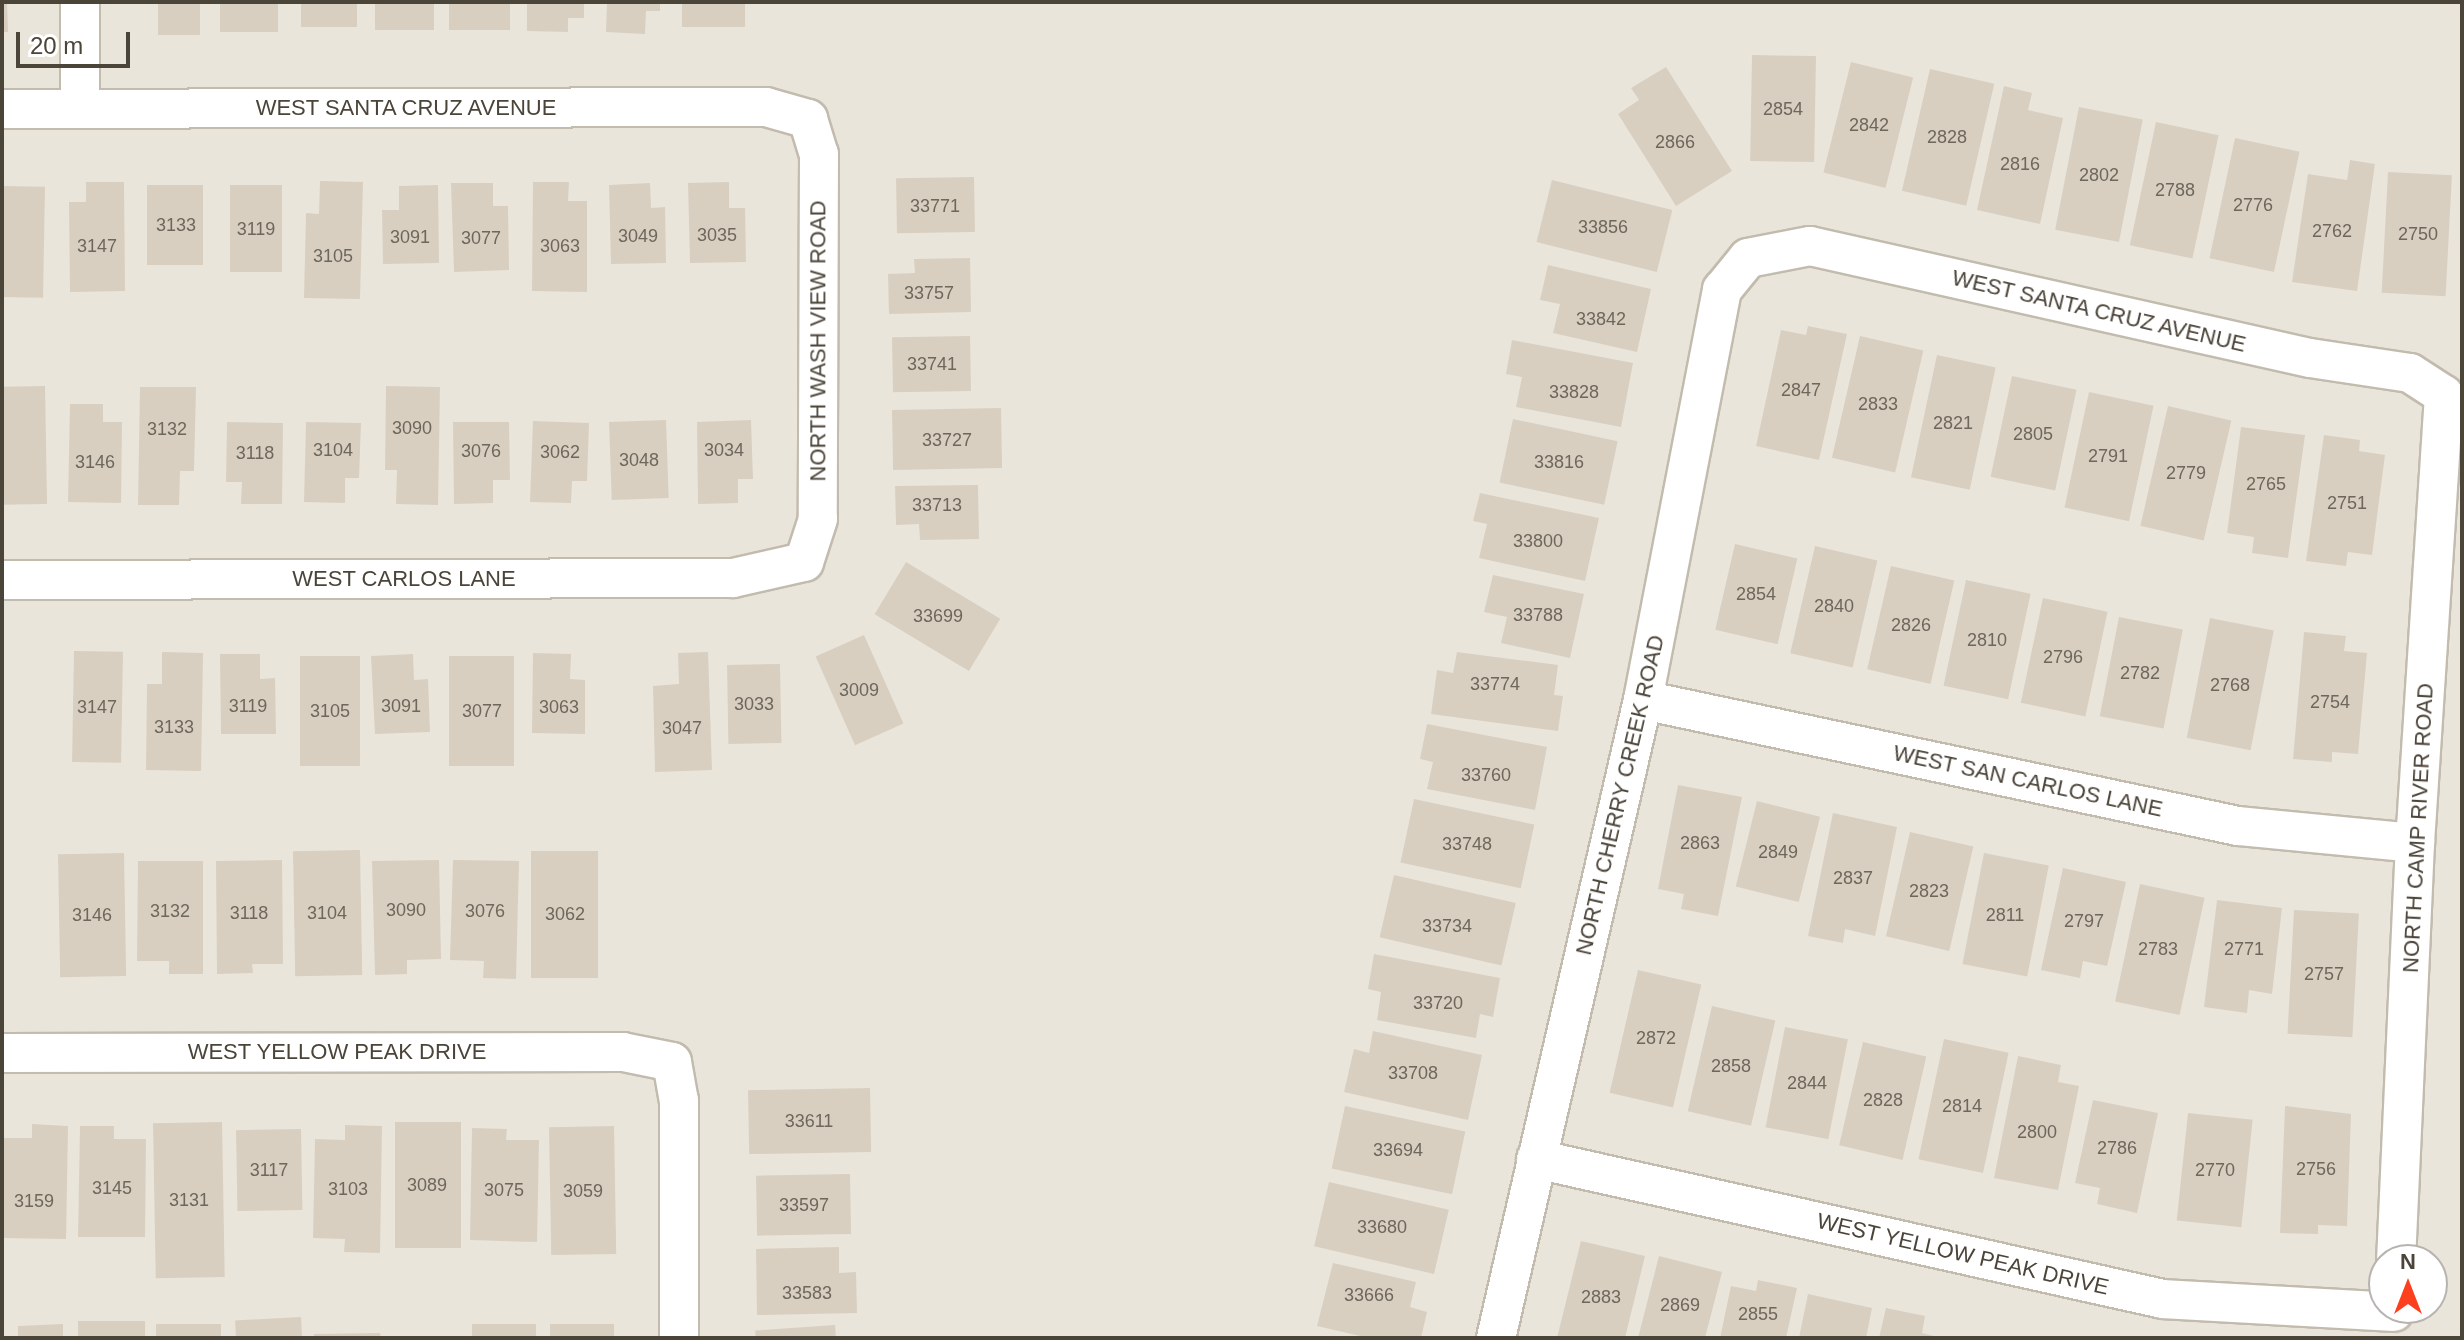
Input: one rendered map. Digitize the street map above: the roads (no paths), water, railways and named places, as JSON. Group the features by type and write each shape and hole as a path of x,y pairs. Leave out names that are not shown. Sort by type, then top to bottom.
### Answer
{"street":[{"path":"80,2 80,109"},
{"name":"WEST SANTA CRUZ AVENUE","path":"2,109 766,107 808,119"},
{"name":"NORTH WASH VIEW ROAD","path":"804,562 818,503 819,154 808,119"},
{"name":"WEST SANTA CRUZ AVENUE","path":"1748,258 1810,246 2310,358 2410,373 2444,395"},
{"name":"NORTH CHERRY CREEK ROAD","path":"1496,1338 1643,700 1722,290 1748,258"},
{"name":"NORTH CAMP RIVER ROAD","path":"2397,1244 2415,843 2444,395"},
{"name":"WEST CARLOS LANE","path":"2,580 733,578 804,562"},
{"name":"WEST SAN CARLOS LANE","path":"1643,700 2238,826 2415,843"},
{"name":"WEST YELLOW PEAK DRIVE","path":"2,1053 623,1052 672,1062 679,1100 679,1338"},
{"name":"WEST YELLOW PEAK DRIVE","path":"1536,1159 2163,1299 2368,1317"}]}
